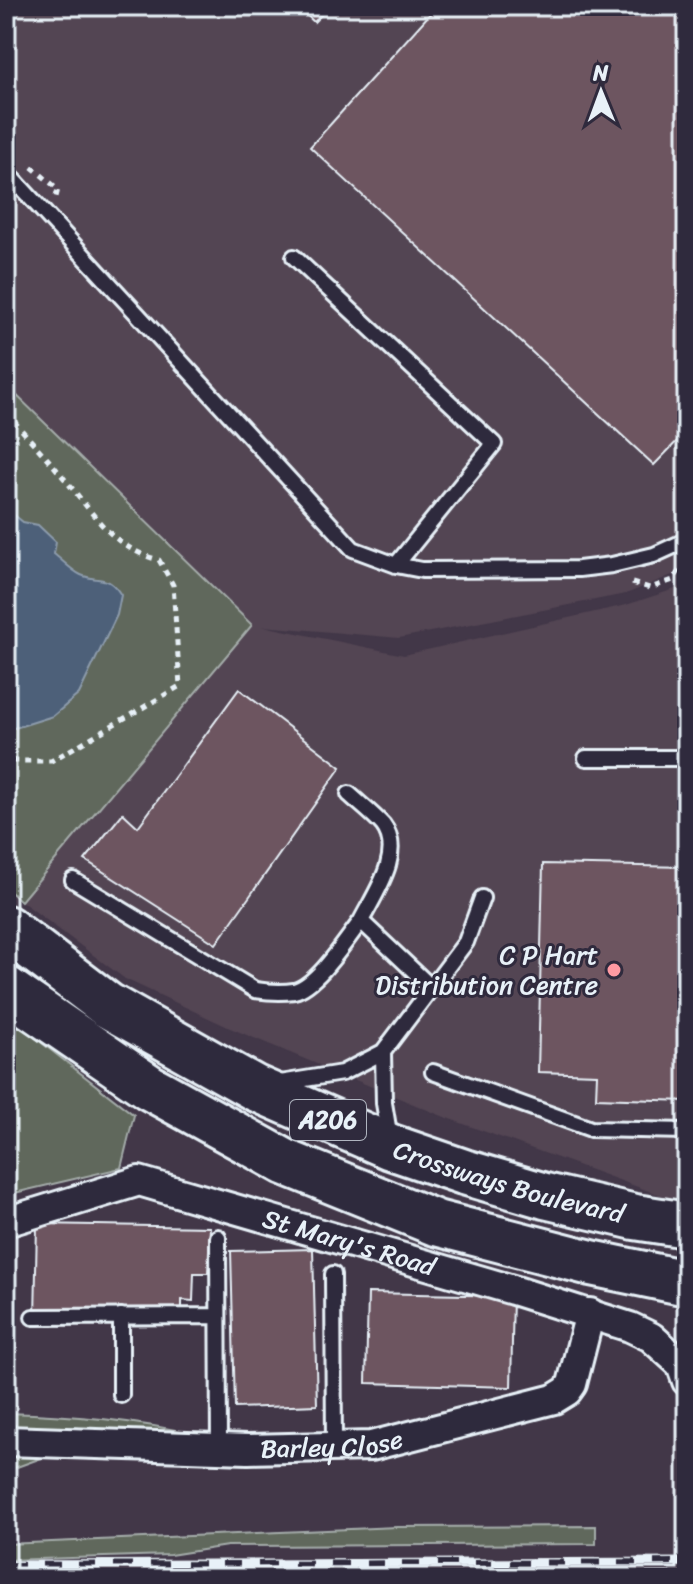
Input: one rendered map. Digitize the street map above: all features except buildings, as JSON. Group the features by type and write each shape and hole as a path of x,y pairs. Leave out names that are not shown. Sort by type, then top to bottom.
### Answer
{"main road":[{"name":"Crossways Boulevard","path":"6,928 107,1005 255,1088 391,1147 545,1196 635,1217 687,1225"},
{"name":"Crossways Boulevard","path":"6,989 149,1087 285,1162 436,1223 591,1263 687,1283"}],"street":[{"name":"St Mary's Road","path":"6,1222 139,1181 590,1313 642,1332 684,1372"},
{"name":"Barley Close","path":"6,1441 219,1448 371,1446 559,1397 572,1384 590,1313"}],"lane":[{"path":"6,171 353,549 396,565 449,571 579,569 654,555 687,540"},
{"path":"294,257 494,444 396,565"},
{"path":"586,758 687,758"},
{"path":"73,880 255,990 298,991 314,980 361,921 387,868 391,844 384,827 349,794"},
{"path":"255,1088 342,1073 383,1052 466,942 482,898"},
{"path":"361,921 432,988"},
{"path":"383,1052 384,1103 391,1147"},
{"path":"433,1072 591,1129 687,1131"},
{"path":"218,1237 219,1448"},
{"path":"333,1274 334,1447"},
{"path":"121,1316 121,1395"},
{"path":"33,1317 218,1316"}],"path":[{"path":"6,412 102,528 137,554 159,560 173,585 180,686 51,761 6,761"}],"shaded area":[{"path":"6,6 687,6 687,569 626,594 399,638 263,626 404,655 626,605 687,585 687,1200 671,1199 447,1118 230,1028 125,979 21,901 252,625 6,385"}],"green space":[{"path":"6,385 252,625 21,901 6,888"},
{"path":"6,1015 134,1115 121,1168 6,1195"},
{"path":"6,1413 105,1419 202,1436 55,1453 6,1471"},
{"path":"596,1526 596,1544 227,1546 170,1555 6,1560 6,1544 397,1527"}],"water":[{"path":"6,484 13,491 13,514 23,522 38,525 56,542 54,554 81,575 112,584 121,595 117,615 79,694 53,716 15,728 6,726"}],"railway":[{"path":"6,1565 687,1562"},
{"path":"201,1578 687,1576"}],"place":[{"name":"C P Hart Distribution Centre","path":"614,970"}]}
